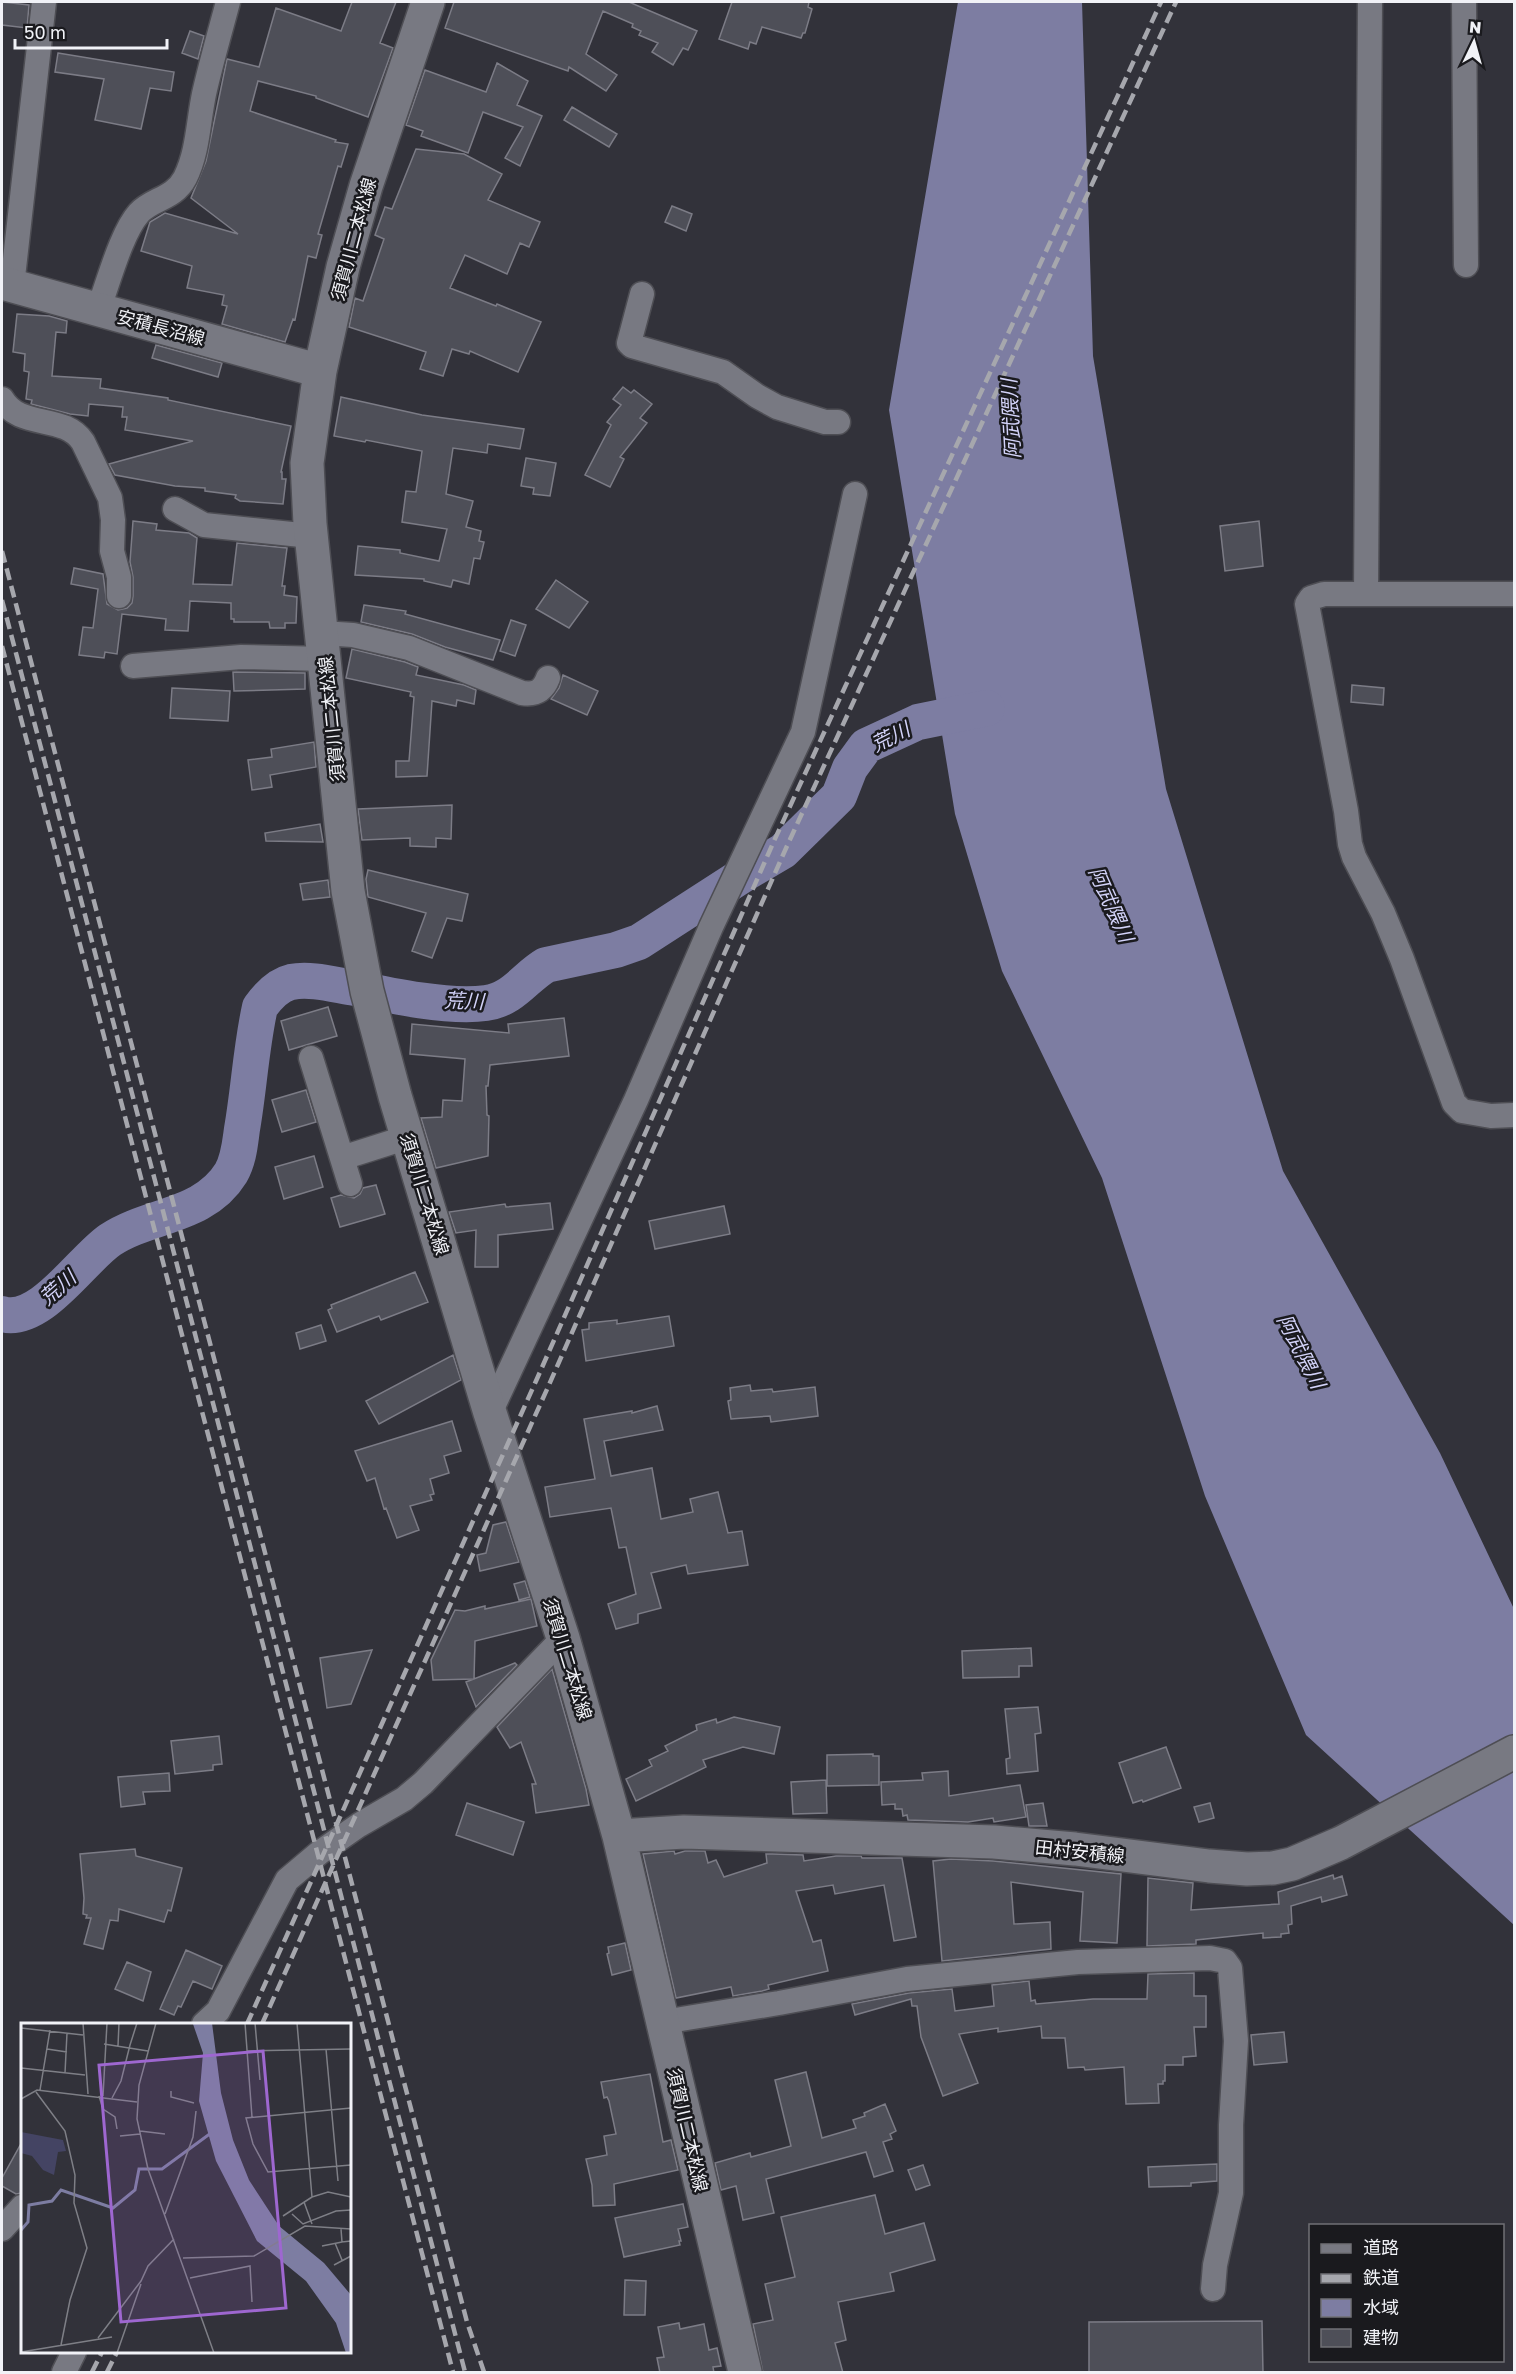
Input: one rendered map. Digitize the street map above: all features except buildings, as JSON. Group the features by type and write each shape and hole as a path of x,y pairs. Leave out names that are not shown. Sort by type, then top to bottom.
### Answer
{"main road":[{"name":"須賀川二本松線","path":"428,2 357,216 320,371 312,412 307,465 311,536 348,891 367,991 408,1137 490,1413 563,1638 619,1836 745,2373"},
{"name":"安積長沼線","path":"7,284 320,371"},
{"name":"田村安積線","path":"619,1836 693,1833 994,1842 1247,1869 1273,1868 1292,1864 1374,1827 1515,1752"}],"street":[{"path":"7,284 44,2"},
{"path":"99,310 131,225 146,208 157,203 183,182 191,164 205,93 228,2"},
{"path":"1366,594 1370,2"},
{"path":"1464,2 1466,265"},
{"path":"642,294 629,343 632,346 723,372 777,407 825,422 838,422"},
{"path":"2,399 15,414 52,425 66,426 83,442 110,498 114,536 112,551 119,577 119,596"},
{"path":"490,1413 636,1100 711,927 803,732 855,494"},
{"path":"175,509 204,525 311,536"},
{"path":"1515,594 1324,594 1311,598 1307,604 1350,844 1406,970 1454,1103 1462,1111 1491,1116 1515,1115"},
{"path":"134,666 241,657 323,646 353,635 409,648 482,678 529,694 537,693 544,688 548,678"},
{"path":"311,1058 350,1184"},
{"path":"342,1158 408,1137"},
{"path":"213,2020 287,1880 319,1852 404,1799 423,1783 563,1638"},
{"path":"663,2022 907,1979 1078,1962 1210,1958 1225,1960 1230,1968 1236,2041 1231,2125 1231,2193 1215,2265 1213,2289"},
{"path":"2,2229 21,2208"},
{"path":"64,2373 74,2353"}],"water":[{"name":"阿武隈川","path":"958,2 1082,2 1093,356 1166,789 1283,1171 1440,1453 1514,1609 1514,1925 1306,1735 1205,1496 1102,1178 1002,971 955,814 889,410"}],"waterway":[{"name":"荒川","path":"2,1314 16,1315 31,1310 59,1289 110,1240 125,1231 191,1207 220,1187 231,1173 239,1151 260,1007 278,988 291,982 315,981 438,1003 471,1004 496,1001 512,992 546,965 616,950 639,942 783,851 839,796 850,768 866,746 918,722 987,708"}],"railway":[{"path":"247,2023 536,1381 774,841 1161,2"},
{"path":"262,2023 548,1387 787,846 1176,2"},
{"path":"2,551 467,2322 484,2372"},
{"path":"2,600 465,2372"},
{"path":"2,646 453,2372"},
{"path":"92,2372 102,2353"},
{"path":"107,2372 116,2353"}]}
